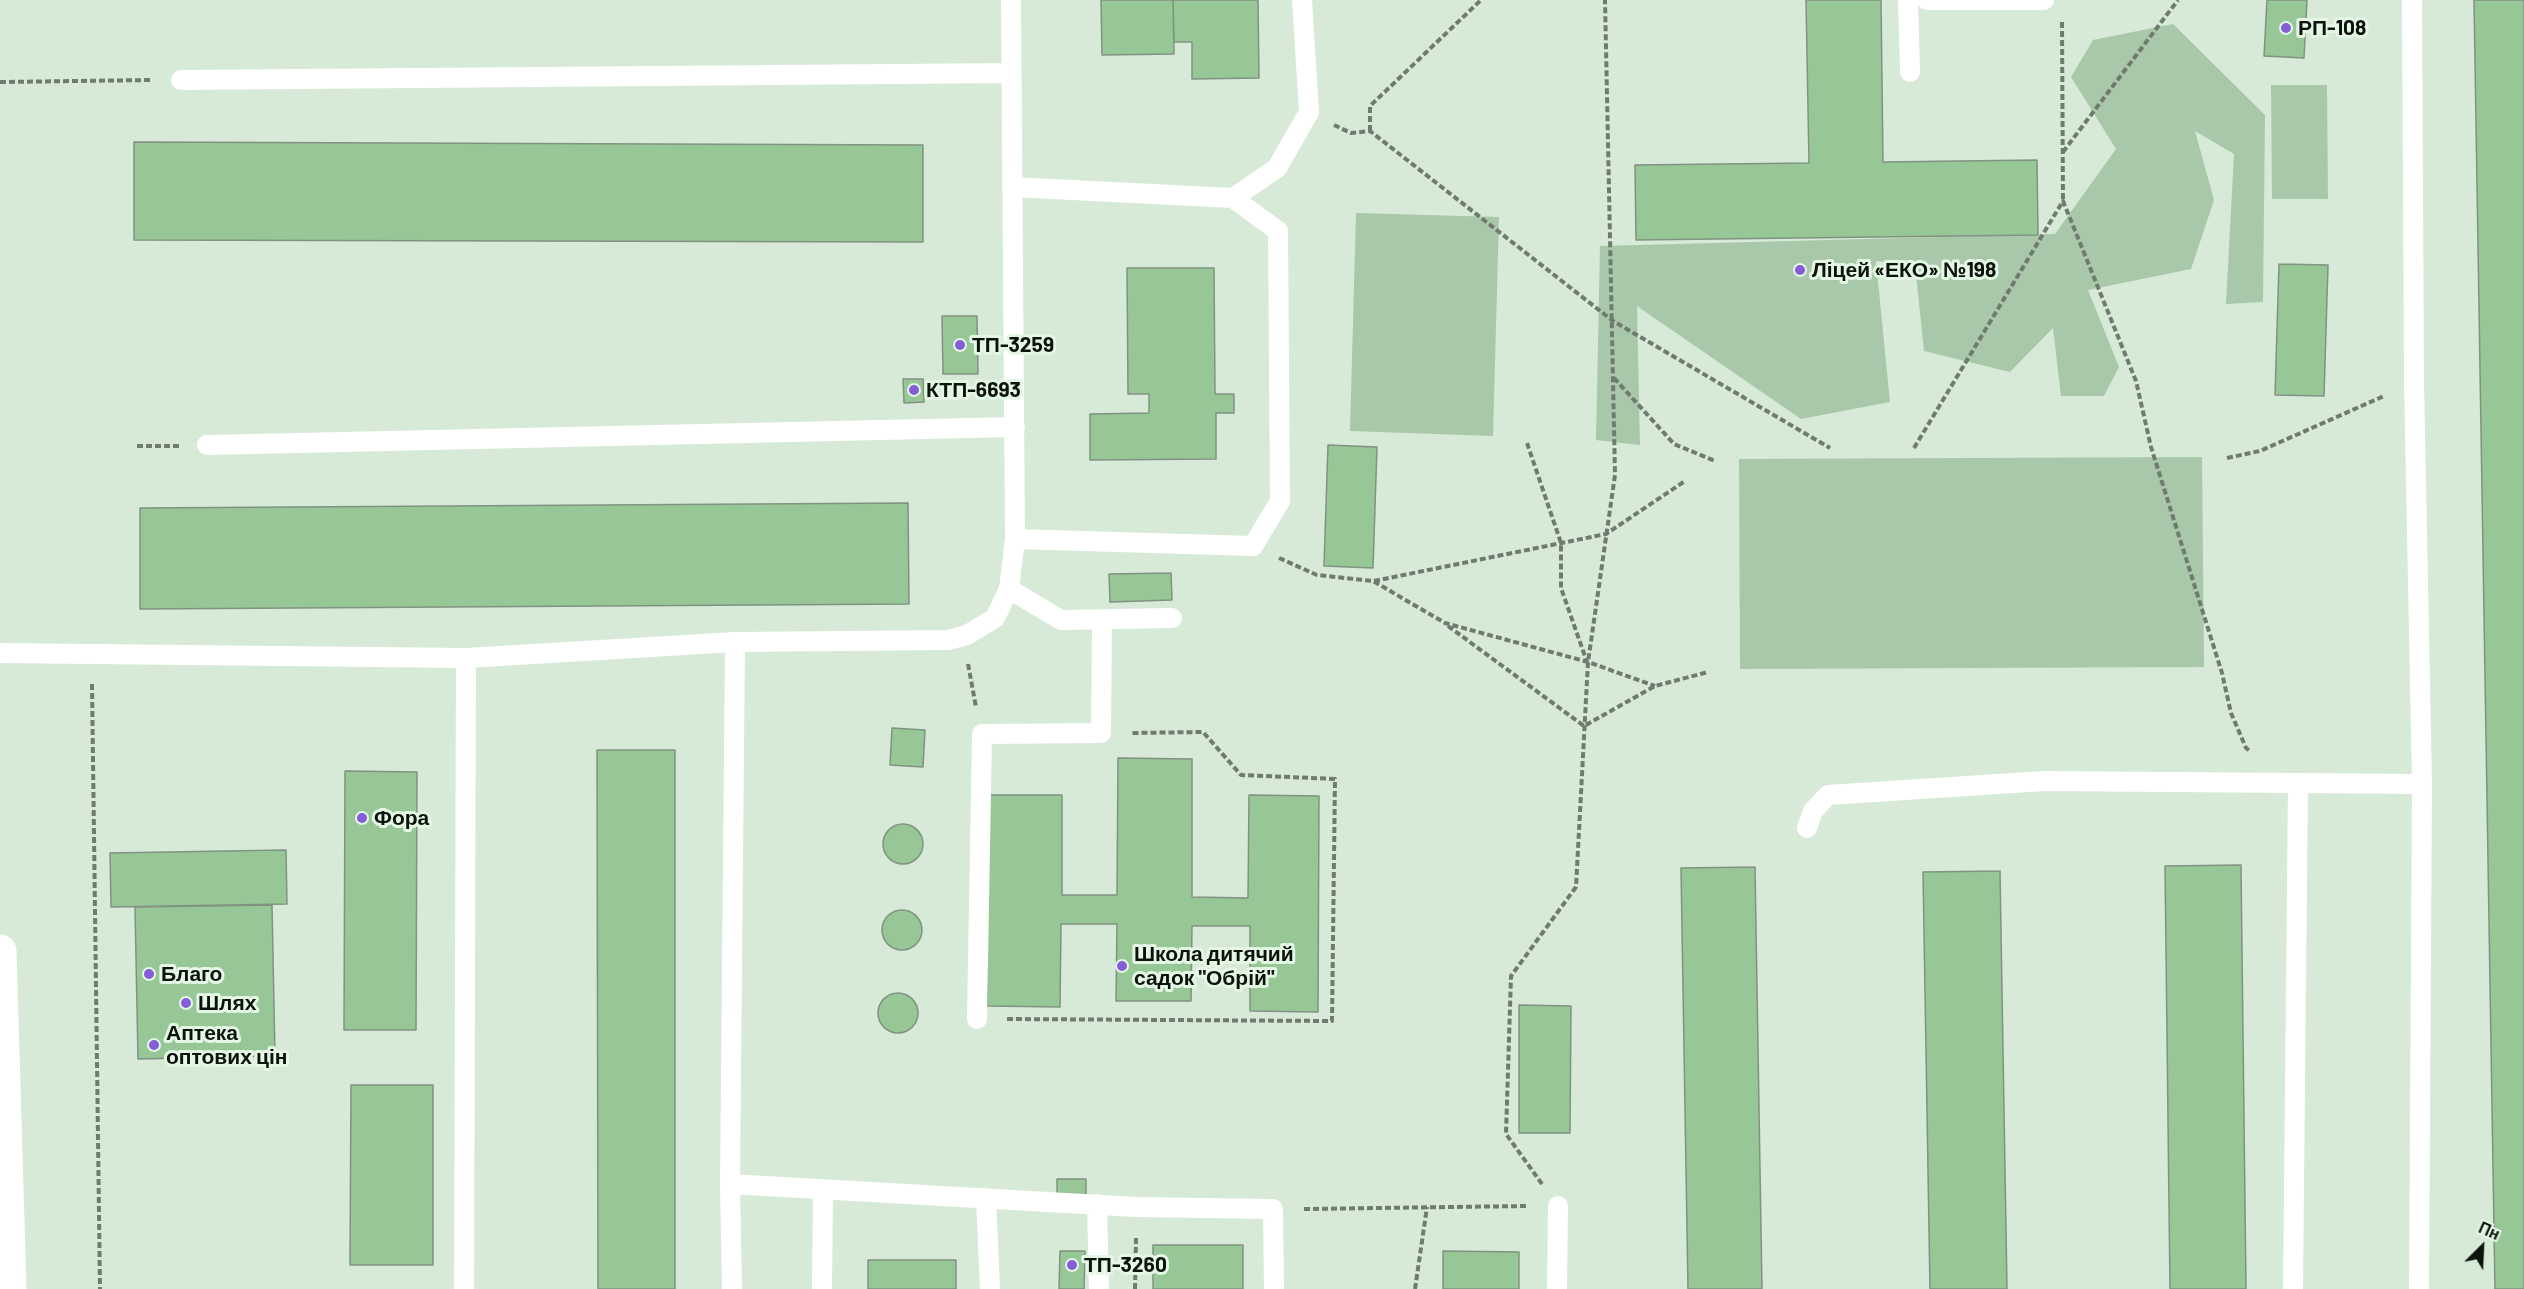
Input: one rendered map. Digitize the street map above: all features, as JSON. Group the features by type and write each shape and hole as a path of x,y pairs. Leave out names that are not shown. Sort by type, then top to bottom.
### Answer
{"street":[{"path":"0,951 10,1289"}],"lane":[{"path":"0,653 466,658 735,642 948,640 967,635 995,618 1009,590 1015,539 1011,0"},
{"path":"1233,198 1277,168 1309,112 1302,0"},
{"path":"1908,0 1910,72"},
{"path":"1927,0 2044,0"},
{"path":"2412,0 2414,381 2421,784 2419,1289"},
{"path":"181,80 1011,73"},
{"path":"1012,187 1233,198 1278,231 1280,501 1253,546 1015,539"},
{"path":"207,445 1015,427"},
{"path":"1009,590 1061,620 1172,618"},
{"path":"977,1019 982,734 1101,733 1102,619"},
{"path":"732,1289 730,1184 735,642"},
{"path":"464,1289 466,658"},
{"path":"1807,828 1813,811 1828,795 2044,781 2421,784"},
{"path":"2293,1289 2298,783"},
{"path":"730,1184 1136,1207 1273,1209 1274,1289"},
{"path":"822,1289 823,1189"},
{"path":"986,1198 990,1289"},
{"path":"1097,1204 1099,1289"},
{"path":"1557,1289 1558,1206"}],"path":[{"path":"1370,131 1370,106 1481,0"},
{"path":"1558,1206 1506,1134 1511,976 1576,887 1587,662 1615,475 1605,0"},
{"path":"2062,152 2178,0"},
{"path":"2062,12 2063,201 2136,381 2151,447 2222,673 2231,713 2246,748 2298,783"},
{"path":"0,82 181,80"},
{"path":"1309,112 1351,133 1370,131 1613,321 1830,448"},
{"path":"1914,448 2063,201"},
{"path":"1614,378 1674,444 1715,461"},
{"path":"2227,458 2260,451 2342,417 2414,381"},
{"path":"1527,443 1561,543 1561,588 1587,662"},
{"path":"137,446 207,445"},
{"path":"1253,546 1317,575 1373,581 1606,534 1685,481"},
{"path":"1373,581 1445,623 1584,726"},
{"path":"1445,623 1587,662 1655,686"},
{"path":"967,635 968,676 982,734"},
{"path":"91,654 100,1289"},
{"path":"1584,726 1655,686 1708,672"},
{"path":"977,1019 1332,1022 1335,779 1241,775 1203,732 1101,733"},
{"path":"1273,1209 1558,1206"},
{"path":"1135,1289 1136,1207"},
{"path":"1414,1289 1427,1207"}],"green space":[{"path":"2173,24 2265,115 2263,302 2226,304 2234,154 2195,131 2214,200 2191,269 2088,290 2119,367 2104,396 2061,396 2053,328 2010,372 1924,351 1915,265 1876,261 1890,402 1801,419 1637,306 1640,445 1596,440 1600,246 2055,234 2116,149 2071,77 2093,40"},
{"path":"2271,85 2327,85 2328,199 2272,199"},
{"path":"1356,213 1499,217 1493,436 1350,431"},
{"path":"2202,457 2204,667 1740,669 1739,459"}],"building":[{"path":"1101,0 1173,0 1174,54 1102,55"},
{"path":"1173,0 1258,0 1259,78 1192,79 1192,42 1174,42"},
{"path":"1806,0 1881,0 1883,162 2037,160 2038,235 1636,240 1635,165 1809,163"},
{"name":"РП-108","path":"2267,0 2307,0 2304,58 2264,56"},
{"path":"2474,0 2524,0 2524,1289 2495,1289"},
{"path":"134,142 923,145 923,242 134,240"},
{"path":"2279,264 2328,265 2324,396 2275,395"},
{"path":"1127,268 1214,268 1215,394 1234,394 1234,413 1216,413 1216,459 1090,460 1090,414 1149,413 1149,394 1128,394"},
{"name":"ТП-3259","path":"942,316 977,316 978,374 943,374"},
{"name":"КТП-6693","path":"903,379 923,379 924,402 904,403"},
{"path":"1328,445 1377,447 1373,568 1324,566"},
{"path":"908,503 909,604 140,609 140,508"},
{"path":"1171,573 1172,600 1110,602 1109,574"},
{"path":"892,728 925,730 923,767 890,765"},
{"path":"597,750 675,750 675,1289 598,1289"},
{"path":"1118,758 1192,759 1192,897 1248,898 1249,795 1319,796 1318,1012 1250,1011 1250,926 1192,926 1191,1001 1116,1001 1117,924 1061,924 1060,1007 987,1006 988,795 1062,795 1062,895 1117,895"},
{"path":"345,771 417,772 416,1030 344,1030"},
{"path":"903,824 917,830 923,844 917,858 903,864 889,858 883,844 889,830"},
{"path":"286,850 287,904 111,907 110,853"},
{"path":"2241,865 2246,1289 2170,1289 2165,866"},
{"path":"1755,867 1762,1289 1688,1289 1681,868"},
{"path":"2000,871 2007,1289 1930,1289 1923,872"},
{"path":"272,905 275,1056 138,1059 135,907"},
{"path":"902,910 916,916 922,930 916,944 902,950 888,944 882,930 888,916"},
{"path":"898,993 912,999 918,1013 912,1027 898,1033 884,1027 878,1013 884,999"},
{"path":"1519,1005 1571,1006 1570,1133 1519,1133"},
{"path":"351,1085 433,1085 433,1265 350,1265"},
{"path":"1057,1179 1086,1179 1086,1199 1057,1199"},
{"path":"1153,1245 1243,1245 1243,1289 1153,1289"},
{"name":"ТП-3260","path":"1060,1251 1085,1251 1084,1289 1059,1289"},
{"path":"1443,1251 1519,1252 1519,1289 1443,1289"},
{"path":"868,1260 956,1260 956,1289 868,1289"}],"place":[{"name":"РП-108","path":"2286,28"},
{"name":"Ліцей «ЕКО» №198","path":"1800,270"},
{"name":"ТП-3259","path":"960,345"},
{"name":"КТП-6693","path":"914,390"},
{"name":"Фора","path":"362,818"},
{"name":"Школа дитячий садок \"Обрій\"","path":"1122,966"},
{"name":"Благо","path":"149,974"},
{"name":"Шлях","path":"186,1003"},
{"name":"Аптека оптових цін","path":"154,1045"},
{"name":"ТП-3260","path":"1072,1265"}]}
